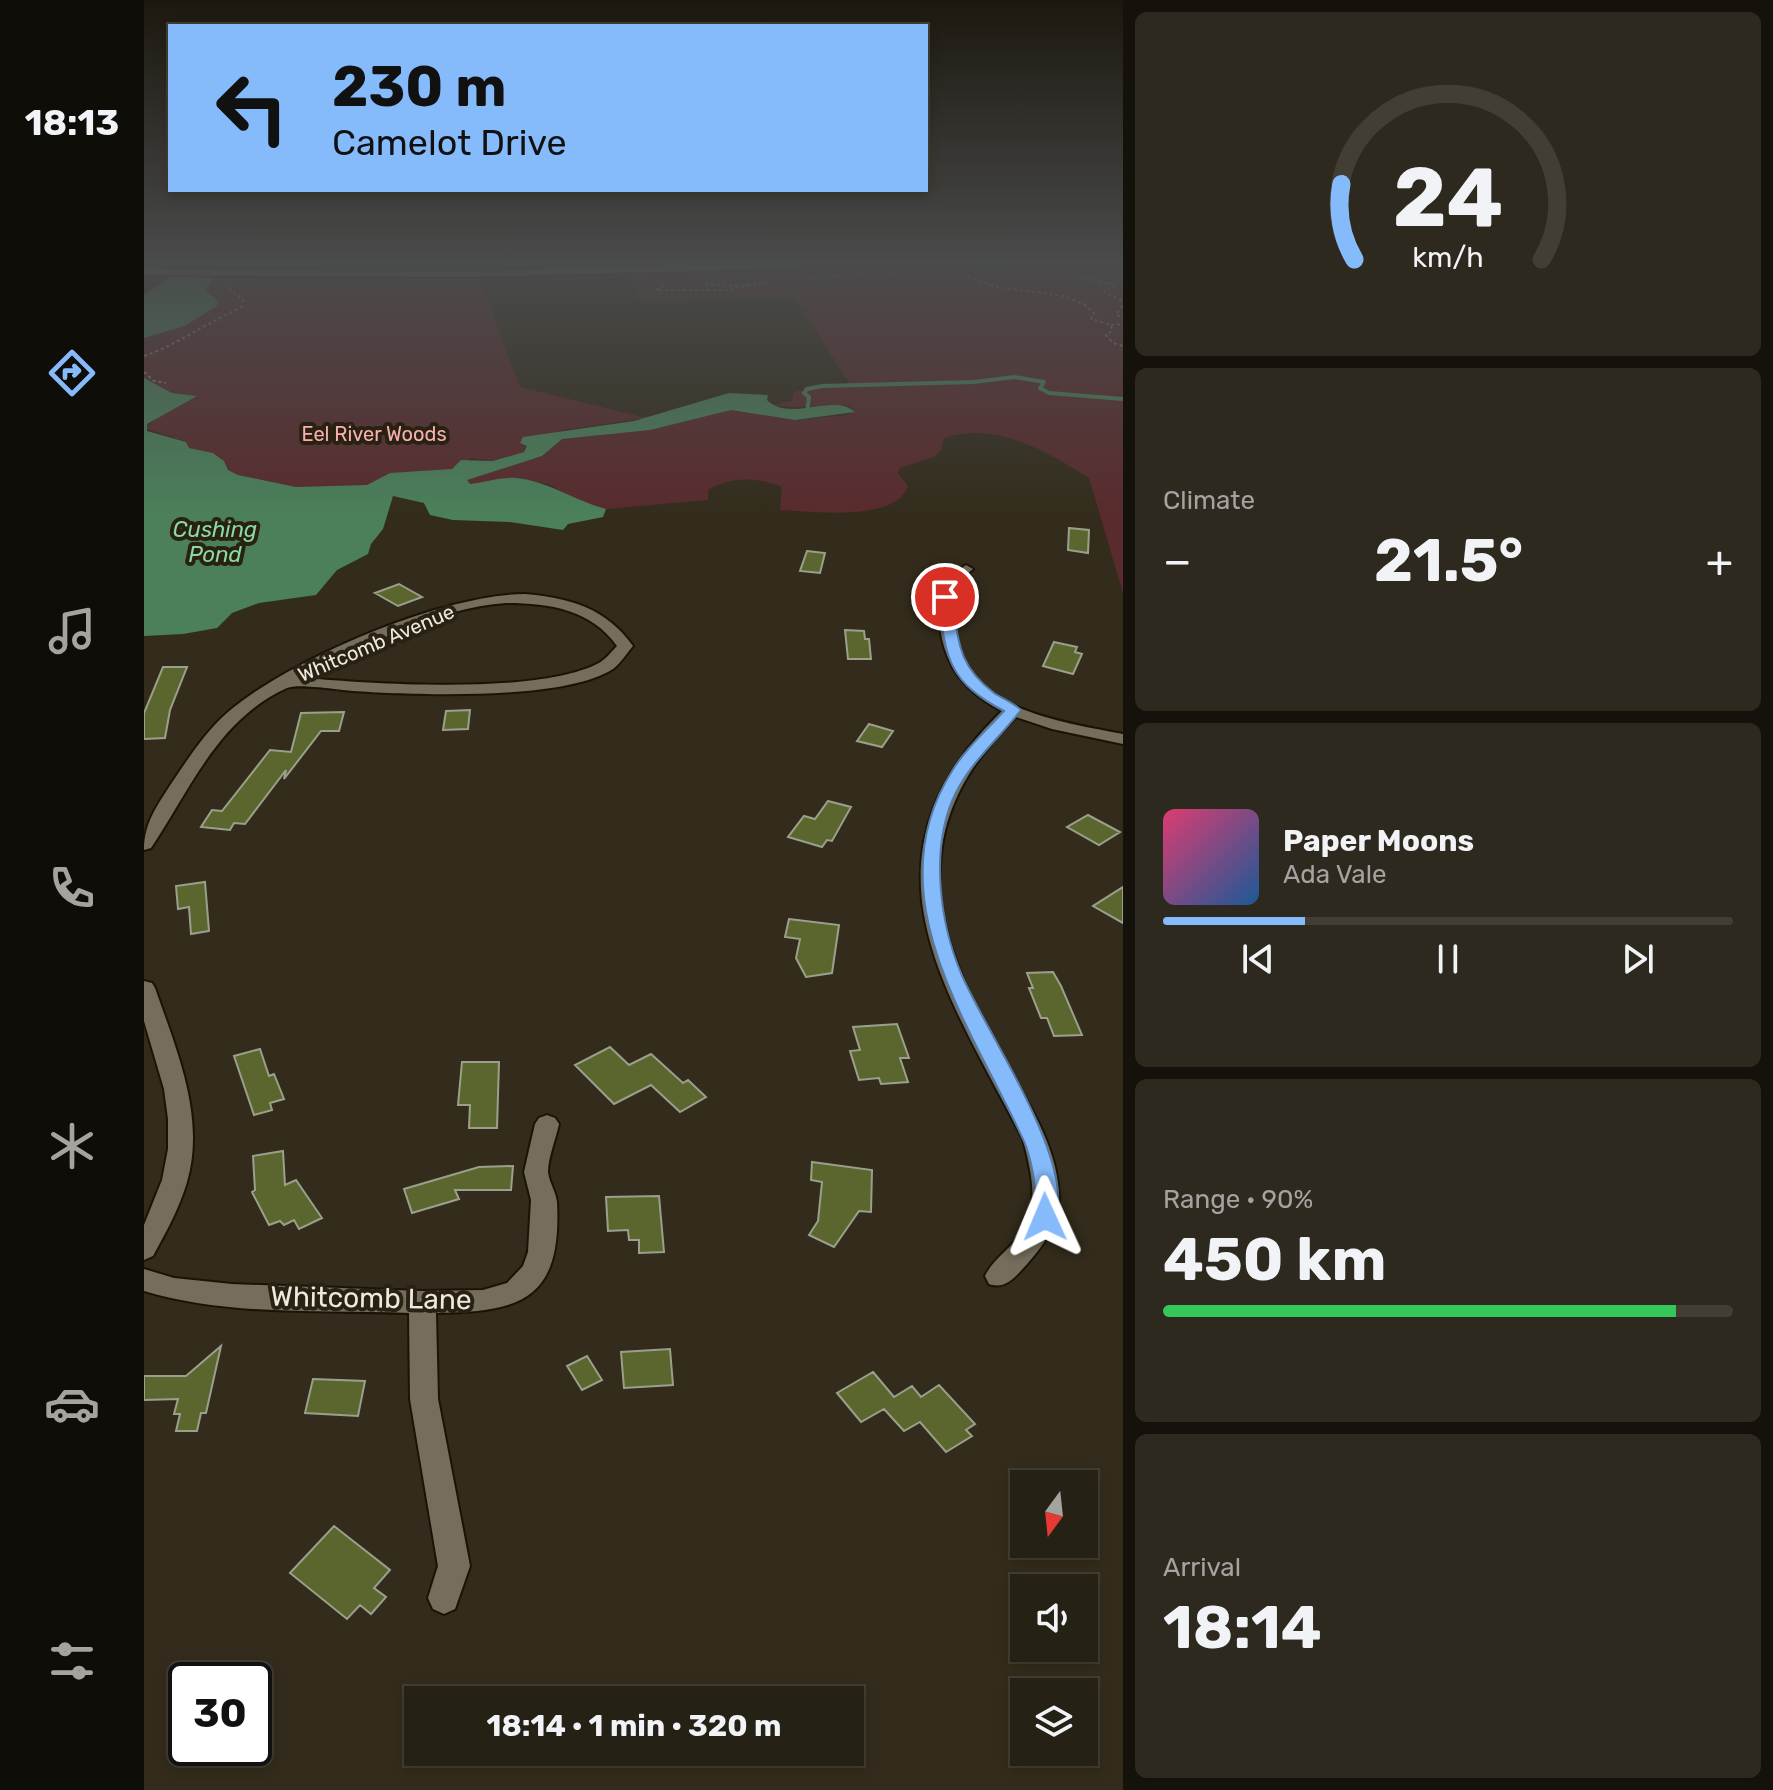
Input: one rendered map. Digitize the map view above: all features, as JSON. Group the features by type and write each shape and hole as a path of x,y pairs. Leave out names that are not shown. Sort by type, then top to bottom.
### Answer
{"street":[{"path":"966,569 947,584 945,597 955,660 974,685 1013,710 1123,739"},
{"name":"Whitcomb Avenue","path":"144,844 153,815 227,722 287,681 436,614 487,600 533,599 572,606 606,623 625,646 622,655 602,669 516,685 406,690 287,681"},
{"path":"998,1276 1032,1244 1045,1217 1046,1191 1035,1139 950,972 934,908 932,861 935,828 943,802 960,770 1013,710"},
{"path":"144,988 176,1084 182,1114 182,1144 177,1179 163,1215 144,1249"},
{"name":"Whitcomb Lane","path":"144,1280 174,1289 232,1295 422,1302 494,1298 516,1292 534,1272 541,1252 544,1200 536,1172 547,1124"},
{"path":"422,1302 424,1399 454,1566 444,1598"}],"path":[{"path":"144,356 165,349"},
{"path":"144,372 154,381 166,383"}],"green space":[{"path":"144,349 506,349 520,387 647,418 563,430 527,446 524,452 493,461 471,458 453,469 432,473 390,473 367,485 296,487 238,475 228,470 224,461 213,453 189,448 186,442 145,428 159,416 196,397 172,393 144,378"},
{"name":"Eel River Woods","path":"827,349 1123,349 1123,593 1089,478 1038,449 1001,436 982,433 944,438 941,450 934,457 900,468 898,473 908,486 900,498 887,506 850,512 780,510 782,487 754,480 735,480 717,485 708,490 708,500 606,509 579,502 550,485 518,478 470,484 466,480 542,456 562,439 650,430 714,412 731,410 795,420 847,415 855,411 849,406 772,405 792,401 793,393 797,391 849,383"}],"water":[{"name":"Cushing Pond","path":"144,378 172,393 197,396 147,424 147,431 186,442 189,448 213,453 224,461 228,470 238,475 296,487 367,485 390,473 452,469 461,460 493,461 524,452 527,446 520,443 523,437 634,421 729,393 768,395 767,400 787,409 835,405 855,412 795,420 731,410 650,430 562,439 542,456 467,480 470,484 510,478 527,480 606,509 603,517 568,524 563,530 510,522 453,520 430,515 424,503 393,496 383,529 371,544 368,554 337,570 316,595 259,603 232,613 217,628 144,636"}],"building":[{"path":"1069,528 1089,530 1088,553 1068,550"},
{"path":"807,551 825,553 820,573 800,571"},
{"path":"399,584 422,597 398,606 375,593"},
{"path":"845,630 864,631 865,639 869,639 871,659 848,659"},
{"path":"1054,642 1077,647 1075,652 1082,654 1073,674 1043,666"},
{"path":"163,667 187,667 170,710 165,738 144,739 144,713"},
{"path":"470,710 468,729 443,730 446,711"},
{"path":"344,712 339,731 321,731 284,779 286,770 245,824 234,823 230,830 201,827 212,810 222,811 270,750 291,752 301,713"},
{"path":"869,724 893,731 882,747 857,741"},
{"path":"828,801 851,807 832,841 827,840 822,847 788,837 804,816 815,819"},
{"path":"1088,815 1120,832 1099,845 1067,827"},
{"path":"205,882 209,931 191,934 189,907 178,909 176,886"},
{"path":"1123,887 1123,923 1093,906"},
{"path":"789,919 839,925 832,973 806,977 796,958 800,939 785,937"},
{"path":"1053,972 1082,1035 1054,1036 1047,1018 1041,1018 1029,988 1033,988 1027,973"},
{"path":"897,1024 909,1058 900,1058 908,1082 881,1084 879,1078 859,1080 850,1051 860,1050 853,1027"},
{"path":"610,1047 629,1065 651,1054 683,1083 688,1080 706,1097 680,1112 651,1085 614,1104 575,1065"},
{"path":"260,1049 269,1076 274,1074 284,1099 270,1103 272,1110 254,1115 234,1056"},
{"path":"462,1062 499,1062 497,1128 469,1128 470,1105 458,1105"},
{"path":"283,1151 285,1185 296,1180 322,1218 299,1229 294,1220 284,1225 280,1221 269,1225 252,1192 255,1190 253,1156"},
{"path":"812,1162 872,1170 871,1212 859,1211 834,1247 809,1235 818,1221 822,1182 811,1180"},
{"path":"513,1166 511,1190 455,1190 459,1199 412,1213 404,1189 479,1167"},
{"path":"659,1196 664,1252 639,1253 639,1240 629,1240 628,1230 608,1231 606,1197"},
{"path":"221,1346 206,1413 201,1413 197,1431 176,1431 180,1414 174,1414 178,1399 144,1400 144,1376 186,1376"},
{"path":"670,1349 673,1385 624,1388 621,1352"},
{"path":"587,1356 602,1380 582,1390 567,1366"},
{"path":"873,1372 894,1397 912,1386 921,1397 939,1385 975,1424 966,1430 972,1436 946,1452 920,1422 904,1431 884,1409 861,1422 837,1393"},
{"path":"313,1379 365,1381 358,1416 305,1413"},
{"path":"334,1526 390,1570 374,1588 386,1597 371,1614 360,1605 347,1619 290,1573"}],"waterway":[{"path":"807,412 809,397 804,393 807,389 822,386 974,382 1014,377 1044,382 1040,388 1049,393 1123,399"}],"route":[{"path":"945,597 955,660 962,673 991,698 1013,710 960,770 943,802 935,828 932,861 934,908 950,972 1035,1139 1046,1191 1045,1217"}]}
